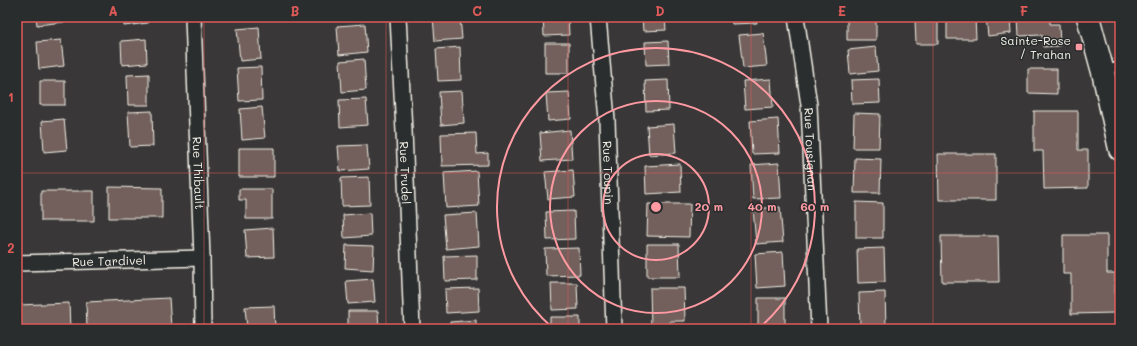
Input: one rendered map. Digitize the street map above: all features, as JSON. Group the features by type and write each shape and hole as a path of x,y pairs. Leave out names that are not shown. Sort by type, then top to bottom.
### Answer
{"street":[{"name":"Rue Thibault","path":"192,17 202,258 203,329"},
{"name":"Rue Trudel","path":"398,17 412,329"},
{"name":"Rue Toupin","path":"598,17 608,120 614,329"},
{"name":"Rue Tousignan","path":"796,17 810,105 819,329"},
{"path":"1088,17 1111,69 1120,149"},
{"name":"Rue Tardivel","path":"17,264 202,258"}],"building":[{"path":"36,17 63,17 64,22 37,25"},
{"path":"124,17 147,17 148,23 124,26"},
{"path":"433,17 460,17 462,39 435,41"},
{"path":"543,17 568,17 569,35 544,36"},
{"path":"642,17 665,17 666,30 643,31"},
{"path":"731,17 756,17 757,23 732,24"},
{"path":"947,17 975,17 976,39 947,39"},
{"path":"986,17 1010,17 1011,33 988,36"},
{"path":"1018,17 1050,17 1050,24 1059,24 1060,46 1043,47 1042,35 1019,36"},
{"path":"876,19 876,40 847,40 847,20"},
{"path":"938,19 938,44 916,44 915,20"},
{"path":"365,24 367,52 339,55 337,26"},
{"path":"259,27 261,59 240,61 237,29"},
{"path":"763,33 767,66 743,68 739,35"},
{"path":"146,39 147,63 122,65 121,41"},
{"path":"61,40 64,66 39,69 37,42"},
{"path":"668,41 669,64 646,65 645,42"},
{"path":"545,43 569,43 569,73 545,73"},
{"path":"460,47 461,80 438,81 436,49"},
{"path":"876,47 878,71 850,74 848,50"},
{"path":"364,59 366,90 342,92 340,61"},
{"path":"261,67 262,100 239,101 237,68"},
{"path":"1028,69 1057,69 1057,94 1028,93"},
{"path":"149,74 149,105 128,105 127,75"},
{"path":"771,79 773,107 745,109 743,81"},
{"path":"879,79 880,103 852,104 851,80"},
{"path":"668,80 669,110 646,111 645,81"},
{"path":"40,81 65,81 65,105 40,105"},
{"path":"462,91 464,123 441,125 439,92"},
{"path":"569,92 571,119 548,121 546,93"},
{"path":"366,99 368,125 340,127 339,100"},
{"path":"262,107 265,138 242,140 240,109"},
{"path":"152,111 153,146 130,147 128,112"},
{"path":"1034,111 1078,111 1078,150 1088,150 1088,188 1044,189 1043,151 1034,151"},
{"path":"854,113 880,114 879,148 853,148"},
{"path":"64,119 67,150 44,152 42,121"},
{"path":"778,119 780,153 752,154 750,121"},
{"path":"674,124 676,153 649,155 647,126"},
{"path":"570,130 572,159 542,161 540,133"},
{"path":"476,133 477,154 488,153 488,165 442,166 441,134"},
{"path":"367,145 369,169 340,171 338,146"},
{"path":"239,148 274,148 274,177 239,177"},
{"path":"938,154 996,154 996,200 939,200"},
{"path":"855,158 881,159 880,193 854,193"},
{"path":"779,163 781,198 753,199 751,165"},
{"path":"680,164 681,192 646,194 645,166"},
{"path":"573,170 575,197 548,199 545,172"},
{"path":"477,171 479,206 446,208 444,173"},
{"path":"369,177 370,205 342,206 341,178"},
{"path":"109,187 162,188 162,218 109,218"},
{"path":"239,189 272,189 272,219 246,219 246,200 239,200"},
{"path":"41,191 94,191 94,221 41,221"},
{"path":"856,202 883,203 883,238 856,238"},
{"path":"648,204 690,204 689,237 647,236"},
{"path":"780,207 783,242 756,244 753,209"},
{"path":"574,211 575,239 547,240 546,212"},
{"path":"370,213 371,236 344,238 343,215"},
{"path":"477,213 479,246 446,249 443,215"},
{"path":"273,228 274,257 247,258 245,230"},
{"path":"1063,235 1107,235 1107,273 1115,273 1115,313 1071,314 1071,274 1063,274"},
{"path":"941,236 998,236 999,282 942,282"},
{"path":"647,244 679,244 680,277 647,277"},
{"path":"346,245 374,246 373,270 345,268"},
{"path":"579,248 580,275 546,276 545,249"},
{"path":"884,248 885,282 858,283 857,249"},
{"path":"783,252 785,286 757,288 755,254"},
{"path":"477,255 477,280 445,281 444,256"},
{"path":"373,279 375,302 348,304 346,281"},
{"path":"551,283 577,283 578,309 552,310"},
{"path":"478,288 479,311 446,313 445,289"},
{"path":"650,288 684,288 685,321 670,321 670,329 651,329"},
{"path":"885,292 886,327 860,327 859,293"},
{"path":"169,298 171,327 87,329 86,302"},
{"path":"758,298 785,298 785,329 758,329"},
{"path":"69,303 70,329 17,329 17,305"},
{"path":"274,306 275,329 247,329 245,307"},
{"path":"348,311 378,311 379,329 348,329"},
{"path":"550,317 580,317 580,329 550,329"},
{"path":"476,320 476,329 450,329 450,322"}],"place":[{"name":"Sainte-Rose / Trahan","path":"1079,47"}]}
